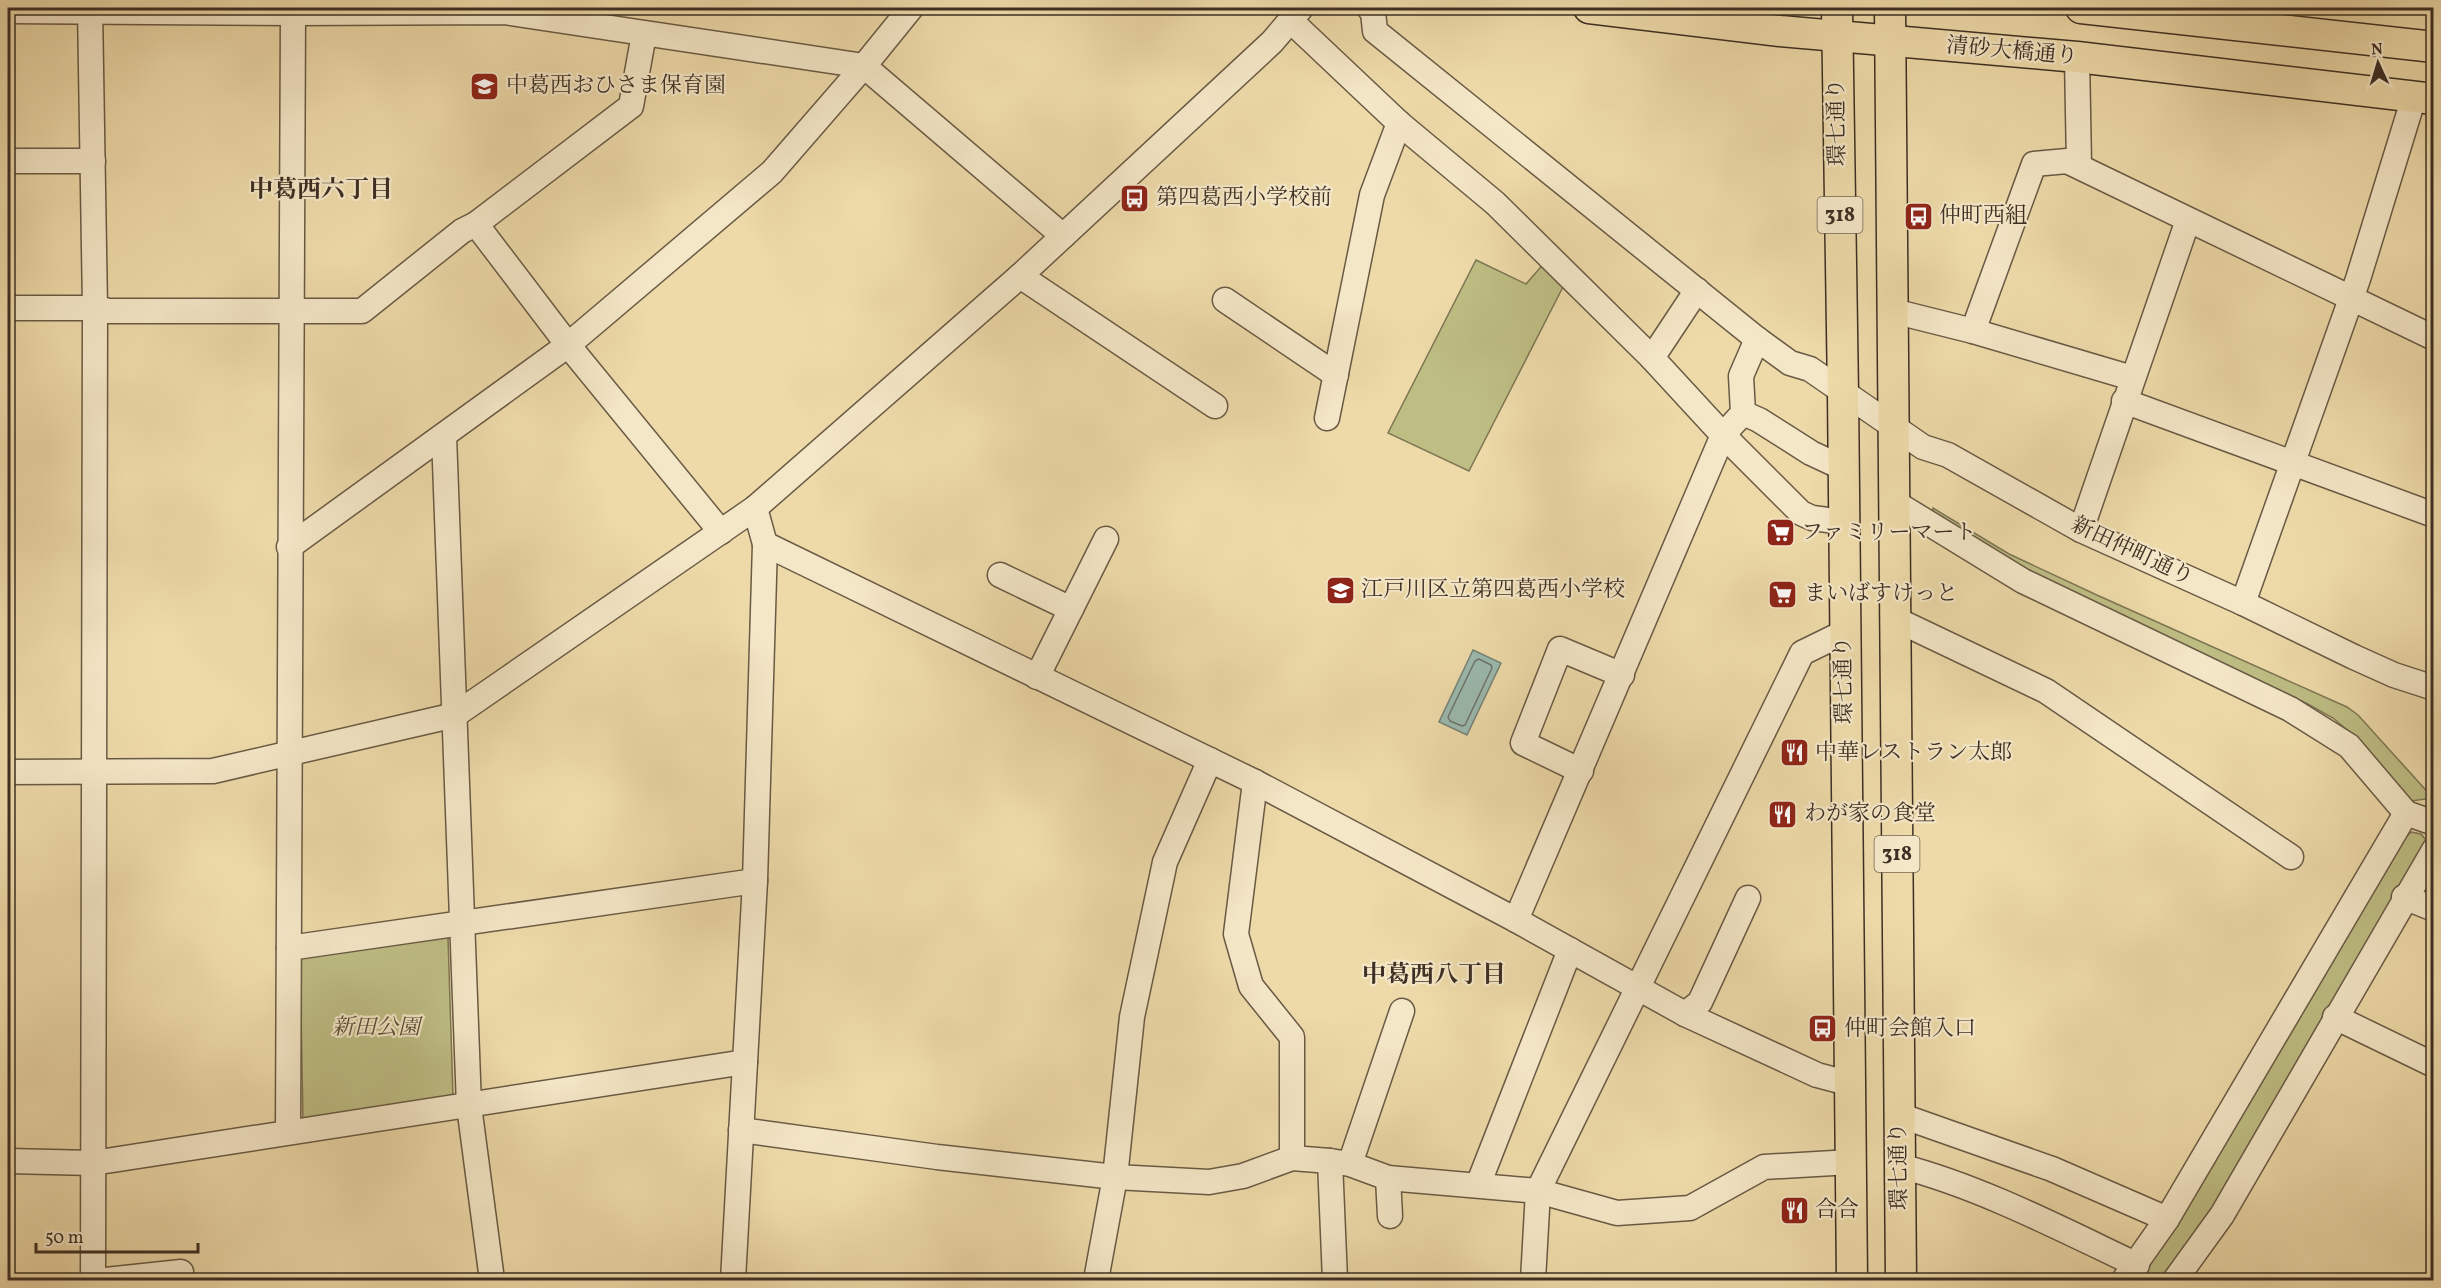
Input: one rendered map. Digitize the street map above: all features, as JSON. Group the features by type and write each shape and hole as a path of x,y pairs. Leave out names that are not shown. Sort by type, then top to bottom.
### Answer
{"main road":[{"name":"清砂大橋通り","path":"1589,8 1837,22 1890,40 2077,57 2424,98"},
{"name":"環七通り","path":"1890,8 1901,1281"},
{"path":"2098,8 2433,43"},
{"name":"環七通り","path":"1837,22 1852,1281"}],"street":[{"path":"290,547 568,345 772,172 911,8"},
{"name":"新田仲町通り","path":"1369,8 1373,12 1374,31 1696,291 1790,363 1810,369 1923,447 1948,455 2081,530 2243,603 2394,675 2433,688"},
{"path":"8,11 90,9 293,13 504,10 644,34 864,66 1063,236"},
{"path":"90,9 95,308 93,1281"},
{"path":"288,1132 293,13"},
{"path":"8,772 213,771 454,715 755,508 1020,276 1272,42 1296,14 1399,123 1496,203 1652,358 1723,435 1801,513 1812,518 1844,522"},
{"path":"8,308 95,308 109,311 362,311 462,231 476,224 631,106 644,34"},
{"path":"2077,57 2079,166"},
{"path":"2243,603 2424,98"},
{"path":"1327,418 1372,195 1399,123"},
{"path":"8,161 93,161"},
{"path":"1973,331 2034,164 2067,161 2433,338"},
{"path":"2081,530 2188,220"},
{"path":"476,224 568,345 721,532"},
{"path":"1020,276 1215,406"},
{"path":"1652,358 1696,291"},
{"path":"1225,300 1336,375"},
{"path":"1893,311 1973,331 2132,378"},
{"path":"1516,920 1723,435 1743,413 1741,376 1757,339"},
{"path":"2124,401 2433,515"},
{"path":"1743,413 1760,420 1811,453 1844,468"},
{"path":"444,436 469,1106 492,1281"},
{"path":"1894,502 2023,581 2290,709 2349,746 2406,813 2433,823"},
{"path":"733,1281 755,881 765,544 755,508"},
{"path":"1037,676 1106,539"},
{"path":"765,544 1255,782 1516,920 1685,1014 1817,1075 1851,1084"},
{"path":"1000,575 1071,609"},
{"path":"1895,619 2046,691 2291,857"},
{"path":"1533,1281 1538,1191 1802,653 1845,632"},
{"path":"1581,771 1523,743 1560,649 1622,675"},
{"path":"1096,1281 1115,1177 1132,1017 1165,862 1210,760"},
{"path":"1255,782 1236,934 1251,986 1293,1037 1292,1158"},
{"path":"1900,1166 1931,1174 2046,1222 2130,1273 2167,1219 2406,813"},
{"path":"2175,1281 2222,1215 2433,850"},
{"path":"289,948 755,881"},
{"path":"2404,897 2433,909"},
{"path":"1685,1014 1700,1002 1748,898"},
{"path":"1478,1185 1570,950"},
{"path":"1335,1281 1340,1163 1402,1011"},
{"path":"2335,1017 2433,1065"},
{"path":"8,1161 93,1163 745,1062"},
{"path":"1899,1115 2052,1169 2167,1219"},
{"path":"741,1130 937,1157 1115,1177 1209,1182 1243,1176 1292,1158 1340,1163 1388,1178 1538,1191 1617,1213 1690,1208 1764,1167 1851,1162"},
{"path":"1388,1178 1390,1216"},
{"path":"106,1281 181,1272"}],"green space":[{"path":"1476,260 1526,284 1545,262 1566,281 1469,471 1388,433"},
{"path":"1933,508 2009,554 2347,707 2358,715 2433,798 2411,801 2352,734 2333,718 2306,703 2026,575 1932,521"},
{"path":"2411,832 2421,834 2426,840 2426,848 2206,1224 2165,1280 2132,1280 2402,841"},
{"name":"新田公園","path":"448,937 453,1098 303,1119 300,958"}],"water":[{"path":"1473,650 1501,663 1467,735 1439,722"}],"place":[{"name":"中葛西おひさま保育園","path":"485,86"},
{"name":"第四葛西小学校前","path":"1135,198"},
{"name":"仲町西組","path":"1918,216"},
{"name":"ファミリーマート","path":"1780,533"},
{"name":"江戸川区立第四葛西小学校","path":"1340,590"},
{"name":"まいばすけっと","path":"1783,594"},
{"name":"中華レストラン太郎","path":"1794,753"},
{"name":"わが家の食堂","path":"1783,814"},
{"name":"仲町会館入口","path":"1823,1029"},
{"name":"合合","path":"1794,1210"}],"district":[{"name":"中葛西六丁目","path":"321,191"},
{"name":"中葛西八丁目","path":"1434,976"}]}
